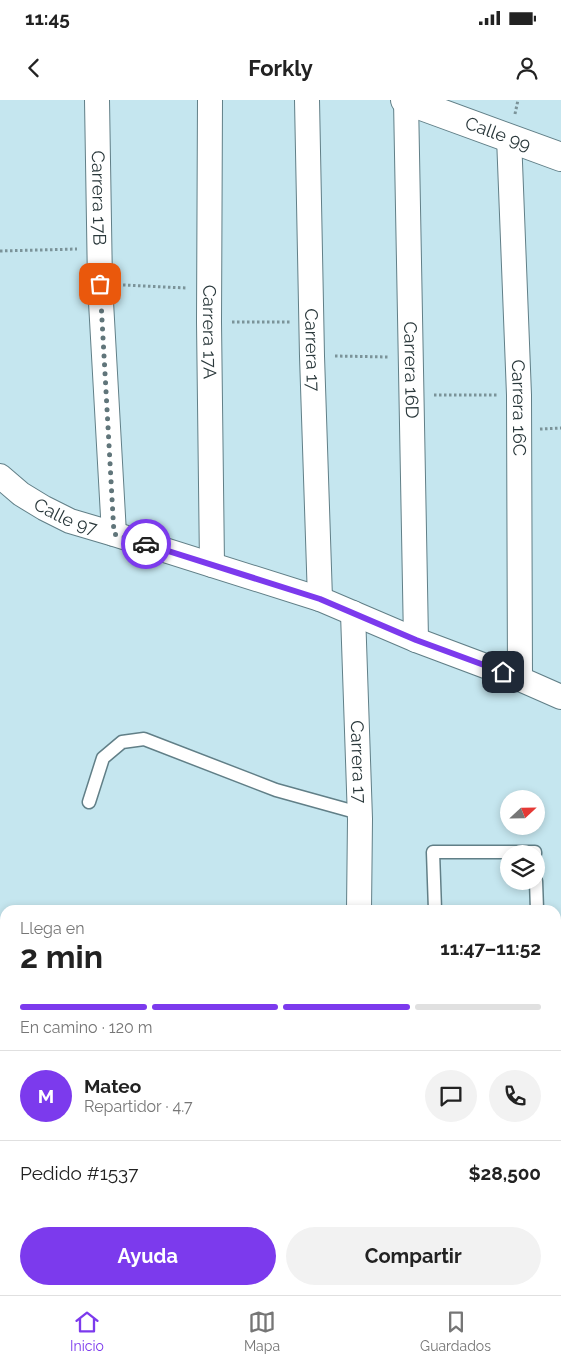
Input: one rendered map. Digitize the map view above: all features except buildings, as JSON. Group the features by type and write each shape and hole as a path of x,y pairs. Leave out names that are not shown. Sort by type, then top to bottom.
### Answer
{"street":[{"name":"Carrera 17B","path":"97,100 100,284 114,534"},
{"name":"Carrera 17A","path":"210,100 209,322 212,566"},
{"name":"Carrera 17","path":"307,100 312,356 320,599"},
{"name":"Calle 99","path":"405,100 561,157"},
{"name":"Carrera 16D","path":"405,100 416,640"},
{"name":"Carrera 16C","path":"509,137 519,395 520,679"},
{"name":"Calle 97","path":"0,476 22,494 70,521 320,599 416,640 561,696"},
{"name":"Carrera 17","path":"353,613 359,813 359,905"}],"lane":[{"path":"89,802 103,758 122,742 144,739 276,790 359,813"},
{"path":"435,905 433,852 500,852"},
{"path":"536,890 537,905"}],"path":[{"path":"0,251 99,249"},
{"path":"100,284 209,289"},
{"path":"209,322 312,322"},
{"path":"312,356 410,358"},
{"path":"411,395 519,395"}],"way so far":[{"path":"100,284 114,534 146,544"}],"route":[{"path":"146,544 320,599 416,640 503,672"}]}
